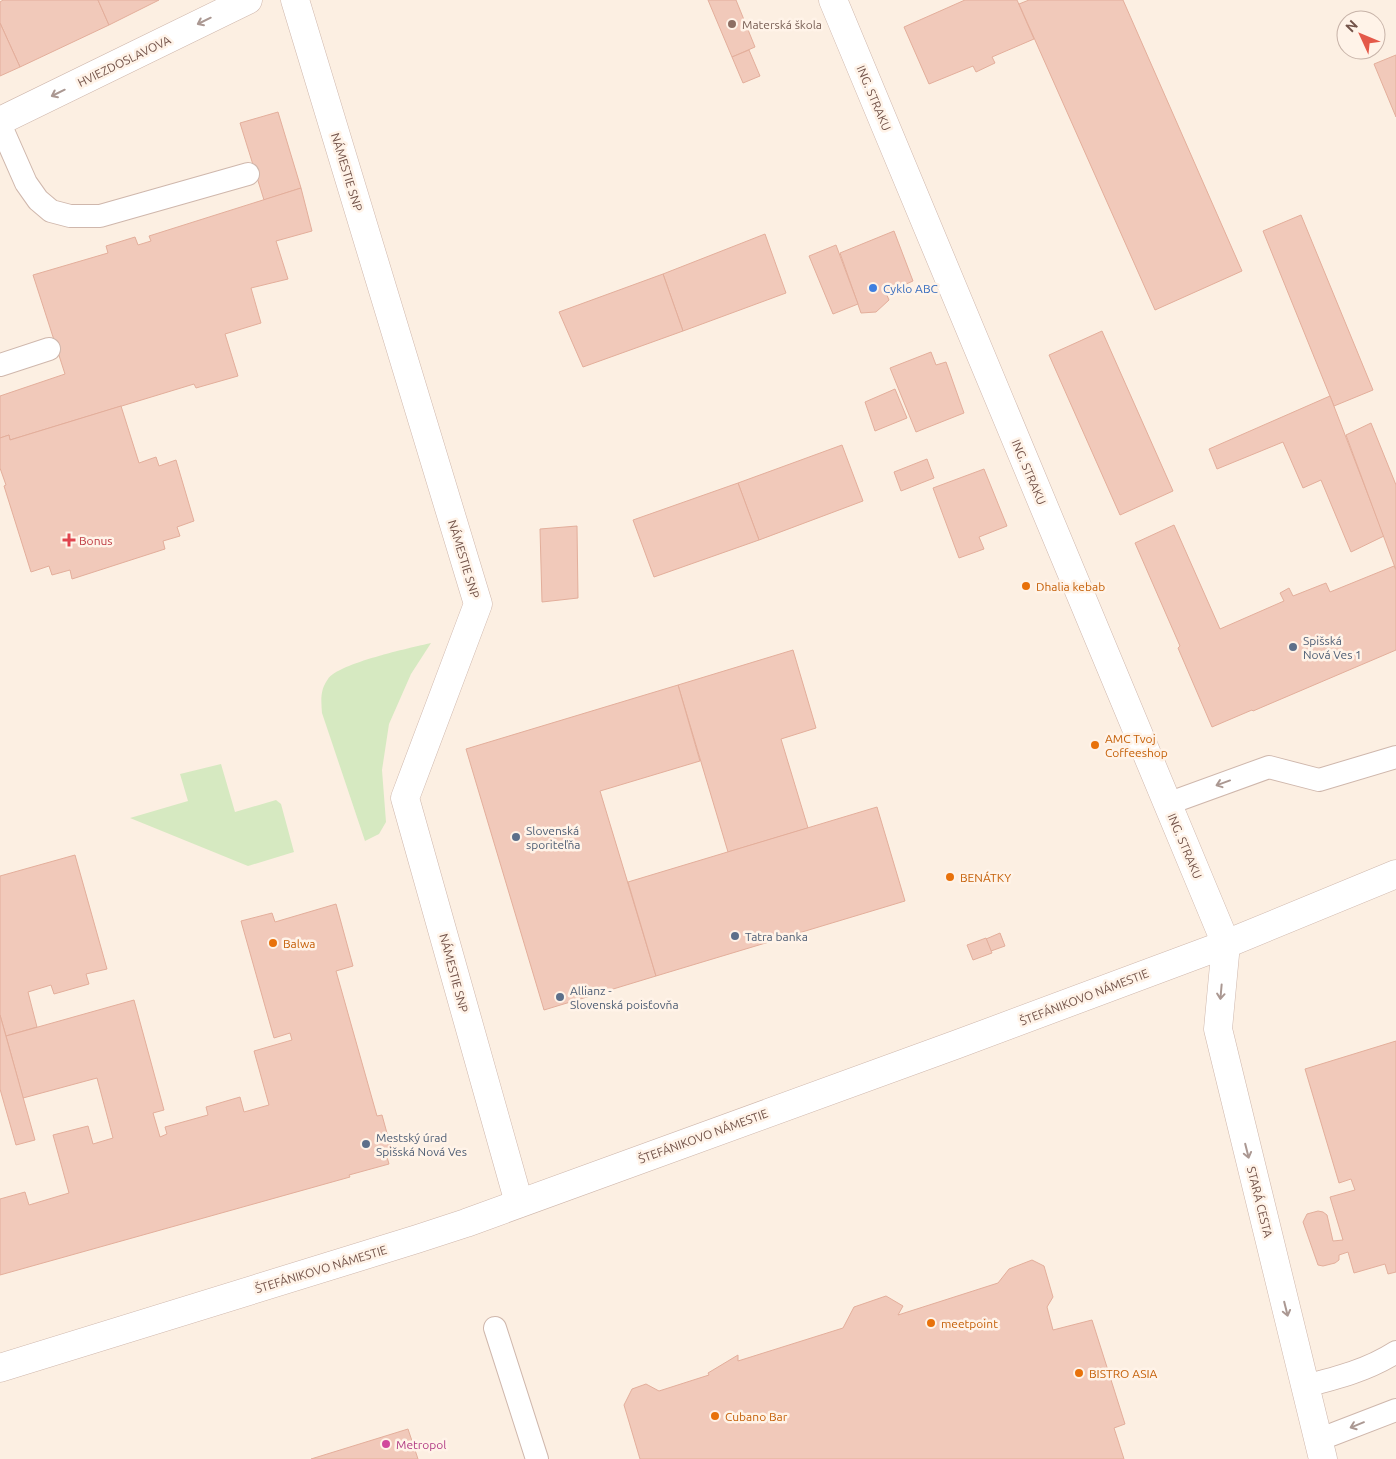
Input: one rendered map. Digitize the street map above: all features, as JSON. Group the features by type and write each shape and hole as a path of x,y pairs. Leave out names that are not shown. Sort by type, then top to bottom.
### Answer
{"street":[{"name":"HVIEZDOSLAVOVA","path":"0,123 248,0"},
{"name":"NÁMESTIE SNP","path":"295,0 478,604 406,798 518,1203"},
{"name":"ING. STRAKU","path":"833,0 1226,944"},
{"name":"ŠTEFÁNIKOVO NÁMESTIE","path":"0,1368 417,1239 955,1045 1226,944 1396,874"},
{"name":"STARÁ CESTA","path":"1226,944 1218,1029 1320,1450"}],"lane":[{"path":"0,123 26,182 38,200 51,211 70,216 100,216 248,174"},
{"path":"0,365 49,348"},
{"path":"1167,804 1269,767 1319,780 1396,757"},
{"path":"495,1328 537,1459"},
{"path":"1305,1386 1342,1376 1381,1361 1396,1352"},
{"path":"1320,1450 1396,1410"}],"green space":[{"path":"431,643 411,674 389,724 382,770 386,822 379,834 365,841 322,713 322,691 328,679 346,667 392,652"},
{"path":"221,764 235,812 276,800 281,804 294,852 248,866 130,818 188,801 180,774"}],"building":[{"path":"3,0 98,0 109,25 20,67 0,23 0,2"},
{"path":"98,0 159,0 109,25"},
{"name":"Materská škola","path":"708,0 736,0 755,47 732,57"},
{"path":"965,0 1017,0 1034,39 992,57 995,63 976,72 973,66 929,84 904,27"},
{"path":"1029,0 1123,0 1242,271 1155,310 1019,4"},
{"path":"0,23 20,67 0,76"},
{"path":"749,50 760,76 743,83 732,57"},
{"path":"1396,55 1396,117 1374,64"},
{"path":"278,112 301,188 264,200 240,123"},
{"path":"301,188 312,231 276,241 288,279 251,288 261,323 225,334 238,376 196,388 194,384 10,440 9,435 0,438 0,396 65,374 33,275 108,253 106,246 135,237 138,245 151,241 149,236"},
{"path":"1301,215 1373,390 1334,406 1263,231"},
{"path":"894,231 913,281 886,293 889,300 876,312 861,313 840,253"},
{"path":"765,234 786,293 683,331 663,274"},
{"path":"836,245 858,304 833,314 809,256"},
{"path":"663,274 683,331 583,367 559,312"},
{"path":"1102,331 1173,491 1120,515 1049,355"},
{"path":"931,352 936,365 946,362 964,413 916,432 890,368"},
{"path":"895,389 907,418 875,431 865,402"},
{"path":"1330,396 1384,536 1351,552 1321,480 1303,488 1283,442 1217,469 1209,449"},
{"path":"121,406 139,463 156,457 159,466 176,460 194,521 177,527 180,536 163,541 165,549 72,579 70,570 52,575 49,566 31,572 4,486 6,485 0,468 0,438 9,435 10,440"},
{"path":"1371,423 1396,485 1396,570 1346,435"},
{"path":"842,445 863,501 759,540 738,483"},
{"path":"927,459 934,478 901,491 894,472"},
{"path":"984,469 1007,526 979,537 984,549 959,558 933,488"},
{"path":"738,483 759,540 654,577 633,520"},
{"path":"1174,525 1220,629 1284,601 1280,593 1289,588 1293,596 1326,583 1330,592 1394,566 1396,570 1396,650 1212,727 1178,648 1180,646 1135,543"},
{"path":"577,526 578,598 542,602 540,529"},
{"path":"793,650 816,728 781,739 808,828 728,852 678,685"},
{"path":"678,685 700,761 600,791 656,976 544,1010 466,749"},
{"path":"877,807 905,901 656,976 628,882"},
{"path":"75,855 107,969 86,974 89,984 54,994 51,985 28,992 37,1027 6,1036 0,1015 0,876"},
{"path":"336,904 353,966 336,971 377,1116 382,1115 393,1155 387,1157 389,1164 349,1175 350,1177 0,1275 0,1199 25,1192 29,1205 69,1193 53,1135 88,1126 93,1144 113,1138 97,1078 23,1098 6,1036 134,1000 164,1110 153,1113 160,1137 167,1134 165,1127 208,1115 206,1107 240,1097 244,1112 269,1105 254,1051 292,1040 290,1033 274,1038 241,921 272,913 275,922"},
{"path":"1000,933 1005,946 991,951 986,939"},
{"path":"986,938 992,953 973,960 967,945"},
{"path":"0,1015 35,1140 16,1145 0,1089"},
{"path":"1396,1041 1396,1272 1388,1274 1385,1264 1354,1273 1348,1252 1339,1255 1339,1260 1335,1263 1323,1266 1318,1265 1303,1222 1307,1214 1318,1211 1323,1212 1327,1215 1333,1241 1343,1240 1330,1197 1355,1190 1351,1179 1339,1183 1305,1069"},
{"path":"1032,1260 1044,1266 1053,1297 1047,1307 1053,1330 1092,1320 1125,1424 1114,1428 1124,1459 640,1459 624,1405 632,1389 646,1384 659,1391 709,1375 708,1373 738,1355 738,1361 843,1328 854,1307 886,1296 903,1306 898,1315 998,1283 1009,1269"},
{"name":"Metropol","path":"408,1429 418,1459 311,1459"}],"place":[{"name":"Materská škola","path":"732,24"},
{"name":"Cyklo ABC","path":"873,288"},
{"name":"Bonus","path":"69,540"},
{"name":"Dhalia kebab","path":"1026,586"},
{"name":"Spišská Nová Ves 1","path":"1293,647"},
{"name":"AMC Tvoj Coffeeshop","path":"1095,745"},
{"name":"Slovenská sporiteľňa","path":"516,837"},
{"name":"BENÁTKY","path":"950,877"},
{"name":"Tatra banka","path":"735,936"},
{"name":"Balwa","path":"273,943"},
{"name":"Allianz - Slovenská poisťovňa","path":"560,997"},
{"name":"Mestský úrad Spišská Nová Ves","path":"366,1144"},
{"name":"meetpoint","path":"931,1323"},
{"name":"BISTRO ASIA","path":"1079,1373"},
{"name":"Cubano Bar","path":"715,1416"},
{"name":"Metropol","path":"386,1444"}]}
